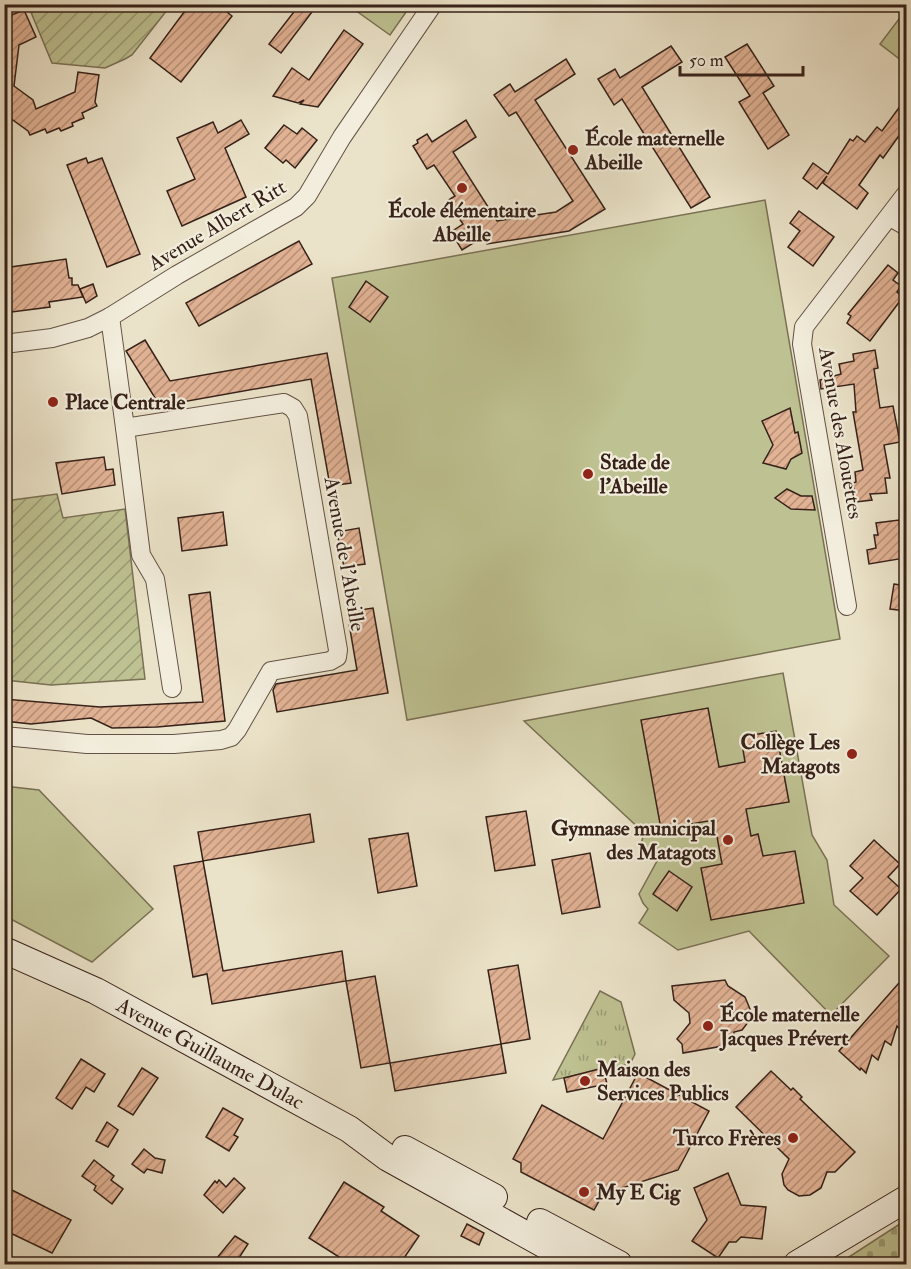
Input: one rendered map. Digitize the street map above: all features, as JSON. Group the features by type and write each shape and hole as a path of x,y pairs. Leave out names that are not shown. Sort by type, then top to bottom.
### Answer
{"main road":[{"name":"Avenue Guillaume Dulac","path":"4,950 96,991 354,1132 388,1158 448,1182 579,1264"},
{"name":"Avenue Guillaume Dulac","path":"4,968 65,978"},
{"name":"Avenue Guillaume Dulac","path":"473,1196 619,1264"},
{"path":"797,1264 899,1204"},
{"path":"820,1264 899,1204"}],"street":[{"name":"Avenue Albert Ritt","path":"4,344 52,338 88,328 110,317 177,274 296,207 307,196 342,137 433,4"},
{"name":"Avenue des Alouettes","path":"847,606 802,344 804,327 906,194"},
{"path":"890,217 906,226"},
{"path":"110,317 141,555 155,579 172,688"},
{"name":"Avenue de l'Abeille","path":"4,736 87,744 174,744 221,740 231,737 237,730 272,671 330,661 337,657 336,639 298,416 293,408 284,403 125,428"}],"green space":[{"path":"28,5 171,5 132,55 105,68 52,63"},
{"path":"348,5 411,5 390,35"},
{"path":"899,19 906,19 906,64 880,44"},
{"name":"Stade de l'Abeille","path":"765,200 840,639 407,720 332,278"},
{"path":"57,494 63,518 125,509 145,679 51,685 5,680 5,501"},
{"name":"Gymnase municipal des Matagots","path":"783,673 812,835 827,860 834,905 889,956 831,1015 749,931 678,950 639,923 648,909 639,894 657,861 641,844 644,833 524,721"},
{"path":"4,786 39,790 153,909 92,962 5,916"},
{"path":"600,991 621,1002 635,1054 630,1064 553,1080"},
{"path":"906,1220 906,1264 838,1264"}],"building":[{"path":"190,4 217,4 232,16 181,82 150,58"},
{"path":"300,4 318,4 281,53 269,44"},
{"path":"24,10 36,37 19,45 14,86 33,100 36,109 75,92 78,72 99,75 95,102 97,106 82,113 84,118 61,131 59,128 47,133 45,129 30,135 6,115 10,109 4,105 4,18"},
{"path":"344,30 363,44 318,107 300,104 304,100 298,103 273,96 292,68 309,80"},
{"path":"747,44 774,86 763,93 789,135 768,149 739,102 750,96 725,57"},
{"path":"671,46 682,62 642,87 710,197 691,208 622,99 614,105 598,79 615,69 620,78"},
{"path":"566,59 575,74 535,100 605,209 569,231 487,244 483,237 462,250 451,232 463,224 447,201 455,196 434,165 427,169 413,146 418,143 417,140 427,134 432,142 466,120 476,137 453,152 497,221 556,212 573,201 516,112 509,116 494,95 510,84 515,92"},
{"path":"906,98 906,126 883,158 880,155 859,185 868,193 857,209 823,183 827,176 817,189 803,178 813,163 828,174 850,139 853,141 857,136 865,142 877,127 882,131"},
{"path":"241,120 249,134 225,148 246,197 182,226 167,191 195,179 177,138 213,122 218,133"},
{"path":"284,125 297,134 302,128 317,140 295,168 286,160 283,163 265,148"},
{"path":"86,158 88,163 102,158 140,254 107,267 67,165"},
{"path":"799,211 834,237 813,266 788,247 800,231 790,223"},
{"path":"299,241 312,264 199,326 186,303"},
{"path":"66,259 72,285 78,285 83,297 49,302 50,307 4,313 4,268"},
{"path":"888,265 898,273 893,280 901,286 897,292 903,297 870,341 847,323 851,316 848,314"},
{"path":"366,281 388,297 370,322 349,307"},
{"path":"93,284 97,296 86,303 80,289"},
{"path":"145,340 170,381 327,353 351,483 330,486 311,379 160,406 126,351"},
{"path":"875,350 878,368 874,369 880,408 893,406 900,442 884,445 890,478 885,478 887,493 870,494 872,500 856,502 853,483 856,482 855,472 863,470 853,412 856,412 854,384 821,389 820,380 841,374 839,364 854,361 853,354"},
{"path":"790,408 802,453 791,459 786,469 763,463 773,445 762,421"},
{"path":"104,457 106,470 113,469 115,485 62,494 56,463"},
{"path":"787,489 801,496 812,496 815,510 791,509 775,498"},
{"path":"223,512 227,545 182,551 178,518"},
{"path":"899,520 905,558 869,564 867,550 876,548 874,535 878,535 876,523"},
{"path":"359,528 365,564 344,567 337,532"},
{"path":"894,584 906,586 906,611 890,609"},
{"path":"210,592 225,721 112,728 91,718 31,724 4,721 4,699 100,707 203,702 189,595"},
{"path":"373,608 388,693 277,712 273,690 276,684 357,670 347,612"},
{"path":"708,708 719,767 745,762 741,737 776,731 789,802 746,809 751,836 758,834 763,856 795,851 804,903 711,920 701,868 722,864 714,820 661,829 641,720"},
{"path":"526,811 535,865 495,871 486,817"},
{"path":"310,814 314,842 203,861 198,832"},
{"path":"408,833 417,886 378,893 369,839"},
{"path":"874,840 900,864 888,877 901,889 877,915 850,891 863,878 850,866"},
{"path":"590,853 600,907 562,914 552,860"},
{"path":"203,861 223,971 342,951 346,981 212,1004 207,974 193,977 174,866"},
{"path":"669,871 692,887 677,911 653,894"},
{"path":"518,965 530,1039 501,1044 488,970"},
{"path":"906,975 906,1021 902,1032 897,1026 891,1045 885,1041 878,1060 872,1055 866,1073 839,1051"},
{"path":"375,976 390,1063 361,1068 346,981"},
{"path":"725,980 728,986 745,997 750,1009 749,1021 742,1030 734,1032 734,1044 683,1053 682,1044 677,1039 690,1023 689,1013 674,1000 672,986"},
{"path":"501,1044 506,1073 395,1091 390,1063"},
{"path":"81,1059 105,1074 94,1092 86,1087 72,1109 56,1098"},
{"path":"142,1068 158,1078 133,1115 118,1106"},
{"name":"Maison des Services Publics","path":"603,1068 607,1084 567,1092 564,1078"},
{"path":"771,1071 791,1090 793,1088 802,1097 800,1099 855,1152 835,1172 827,1172 821,1188 810,1195 799,1196 788,1190 784,1185 782,1174 789,1159 736,1107"},
{"path":"638,1073 709,1111 678,1170 603,1194 594,1210 521,1172 521,1163 513,1159 542,1105 603,1139"},
{"path":"223,1108 243,1119 234,1135 238,1137 229,1151 206,1137"},
{"path":"107,1122 118,1130 108,1147 96,1141"},
{"path":"144,1149 155,1158 165,1160 162,1173 147,1169 144,1173 132,1164"},
{"path":"94,1160 114,1176 111,1180 123,1189 112,1204 94,1190 96,1186 82,1176"},
{"path":"728,1173 741,1205 766,1207 762,1239 741,1237 736,1242 729,1242 718,1258 692,1241 707,1220 694,1188"},
{"path":"234,1178 245,1188 223,1213 204,1195 215,1181 217,1183 219,1180 226,1187"},
{"path":"344,1182 384,1207 381,1211 419,1236 400,1264 350,1264 309,1238"},
{"path":"4,1186 71,1220 52,1253 4,1230"},
{"path":"467,1224 484,1233 479,1245 461,1236"},
{"path":"235,1236 248,1244 235,1264 212,1264"}],"place":[{"name":"École maternelle Abeille","path":"573,150"},
{"name":"École élémentaire Abeille","path":"462,188"},
{"name":"Place Centrale","path":"53,402"},
{"name":"Stade de l'Abeille","path":"588,474"},
{"name":"Collège Les Matagots","path":"852,754"},
{"name":"Gymnase municipal des Matagots","path":"728,840"},
{"name":"École maternelle Jacques Prévert","path":"708,1026"},
{"name":"Maison des Services Publics","path":"585,1081"},
{"name":"Turco Frères","path":"793,1138"},
{"name":"My E Cig","path":"584,1192"}]}
